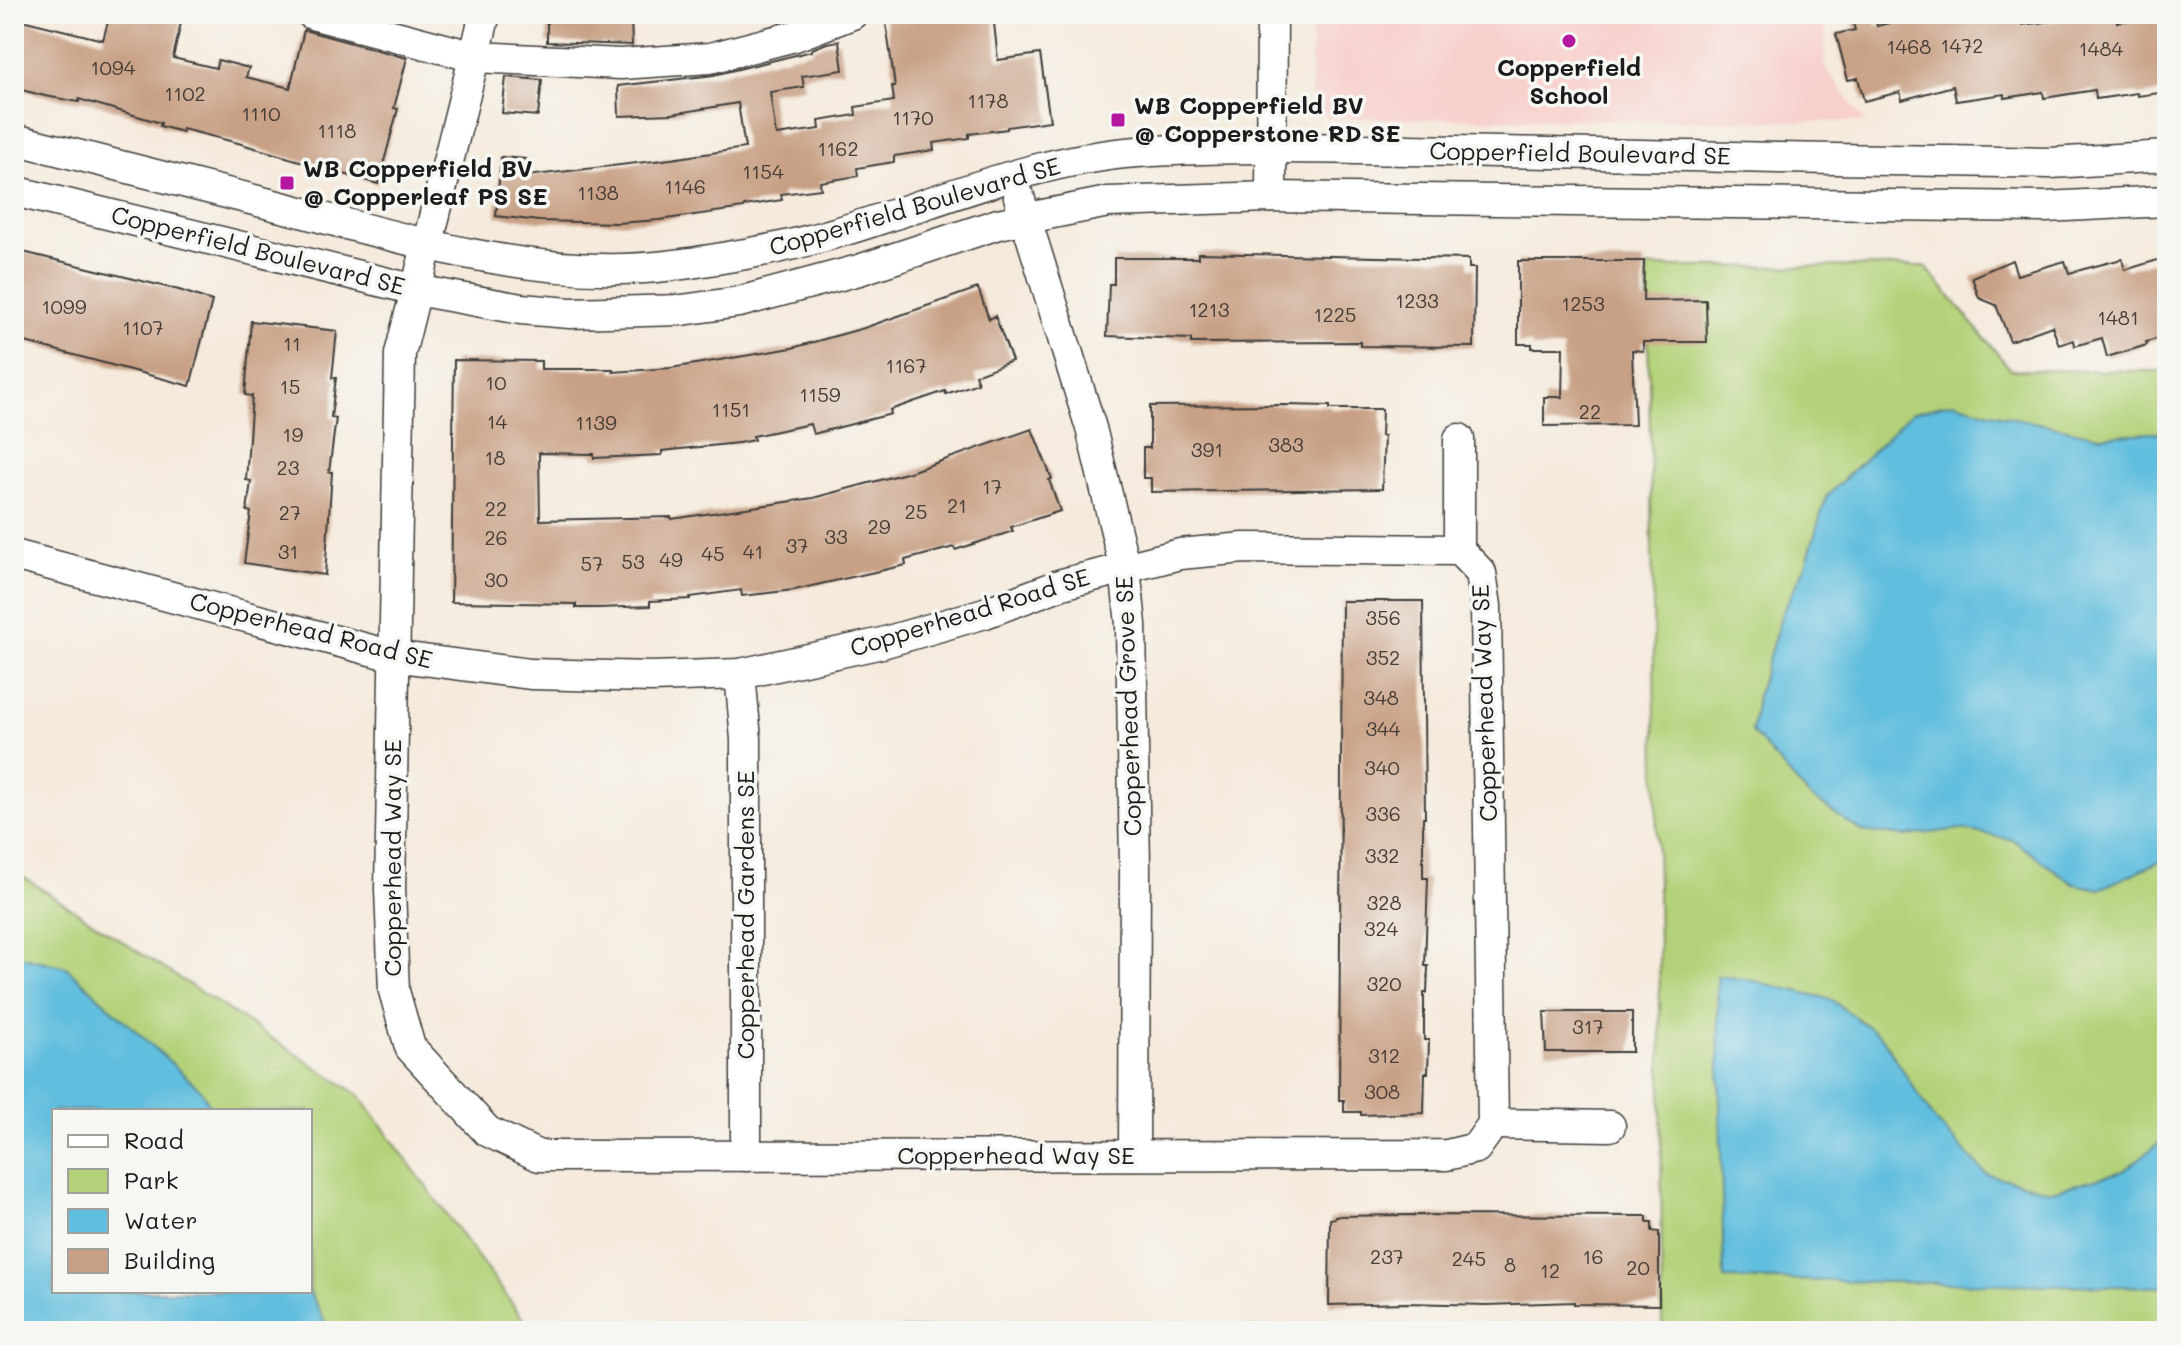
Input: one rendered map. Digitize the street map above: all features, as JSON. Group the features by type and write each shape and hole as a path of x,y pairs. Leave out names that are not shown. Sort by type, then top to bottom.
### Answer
{"street":[{"path":"312,14 475,57 621,64 710,58 795,36 852,14"},
{"name":"Copperhead Way SE","path":"485,14 400,354 390,889 394,991 410,1047 487,1131 539,1156 1447,1155 1476,1148 1493,1124 1486,606 1481,573 1459,550 1244,548 1180,554 1125,569"},
{"path":"1271,197 1272,14"},
{"name":"Copperfield Boulevard SE","path":"14,139 428,245 510,260 622,269 761,252 817,238 1012,176 1066,162 1131,153 1271,148 2051,163 2167,156"},
{"name":"Copperhead Grove SE","path":"1012,176 1091,428 1125,569 1131,624 1135,867 1134,1155"},
{"name":"Copperfield Boulevard SE","path":"14,191 416,290 521,309 570,313 682,310 739,302 799,288 1024,217 1108,202 1271,197 2045,207 2167,201"},
{"path":"1459,439 1459,550"},
{"name":"Copperhead Road SE","path":"14,555 393,656 530,674 652,677 740,674 882,643 985,613 1062,584 1125,569"},
{"name":"Copperhead Gardens SE","path":"740,674 746,739 746,1156"},
{"path":"1493,1124 1610,1126"}],"shaded area":[{"name":"Copperfield School","path":"1312,14 1826,14 1825,68 1865,122 1327,118 1311,96"}],"green space":[{"path":"1925,266 2011,370 2167,371 2167,1331 1662,1331 1661,1064 1647,267"},
{"path":"14,871 359,1095 532,1331 14,1331"},
{"path":"1000,1325 1489,1331 876,1331"}],"water":[{"path":"1953,402 2099,436 2167,432 2167,858 2100,889 2074,884 2013,840 1961,829 1906,836 1861,831 1808,795 1752,732 1757,696 1782,613 1806,565 1826,497 1911,413"},
{"path":"14,955 66,967 201,1090 211,1109 52,1109 52,1293 310,1293 330,1331 14,1331"},
{"path":"1717,976 1745,979 1830,999 1882,1037 1933,1118 1986,1174 2052,1191 2123,1171 2167,1137 2167,1287 1724,1279"}],"building":[{"path":"110,14 183,14 173,58 216,68 218,60 249,68 246,77 290,88 304,30 407,58 394,108 398,109 378,184 238,143 160,126 161,123 79,99 79,102 14,88 14,18 103,40"},
{"path":"547,14 582,14 582,18 631,17 632,45 547,42"},
{"path":"906,14 993,14 998,60 1040,54 1050,121 933,143 934,150 894,156 894,162 857,168 858,176 820,182 821,189 781,194 782,200 744,208 617,223 539,221 496,216 501,157 525,159 527,176 745,148 738,103 672,114 619,116 618,86 714,75 812,51 839,41 843,70 802,76 804,87 770,92 776,135 820,129 819,121 856,115 855,107 894,101 892,86 895,86 885,17"},
{"path":"1978,14 1978,20 2004,16 2005,21 2021,18 2022,25 2105,14 2116,14 2117,22 2165,15 2167,92 2096,99 2095,90 2044,98 2043,92 1956,101 1953,86 1902,100 1900,92 1864,101 1858,78 1848,80 1836,34 1855,30 1852,20 1874,15 1877,26 1920,15 1921,18"},
{"path":"506,77 542,80 538,116 502,113"},
{"path":"19,251 212,301 190,386 14,339 14,270"},
{"path":"1198,253 1469,259 1469,268 1475,268 1474,347 1360,346 1360,342 1191,343 1191,339 1107,336 1109,284 1114,284 1114,258 1198,258"},
{"path":"2122,259 2125,270 2161,259 2167,277 2167,336 2107,357 2102,338 2075,346 2074,340 2059,345 2052,326 2010,341 1996,305 1979,298 1972,277 2012,260 2017,275 2065,261 2069,273"},
{"path":"1518,261 1644,261 1643,301 1706,300 1707,342 1643,342 1643,351 1632,350 1635,425 1544,426 1544,397 1562,397 1563,348 1532,348 1532,344 1518,344"},
{"path":"978,288 989,319 995,316 1012,361 975,375 978,383 890,410 891,414 813,434 810,424 753,436 754,440 662,451 662,455 594,458 594,454 539,453 540,520 672,519 813,498 910,472 1032,429 1052,479 1049,480 1060,511 955,550 954,547 905,560 906,565 794,590 742,596 741,590 690,599 650,601 650,606 599,608 576,608 576,604 451,602 454,360 541,361 541,369 613,369 613,372 671,368 792,348 864,328"},
{"path":"251,321 337,331 331,417 336,418 329,472 332,472 325,575 244,563 251,512 247,511 251,481 246,480 252,396 245,395"},
{"path":"1285,405 1382,409 1382,489 1151,492 1151,478 1143,478 1143,448 1150,448 1150,406"},
{"path":"1342,601 1423,601 1423,878 1428,878 1424,1040 1429,1040 1424,1113 1361,1115 1361,1112 1344,1112 1344,1100 1339,1100"},
{"path":"1544,1012 1632,1012 1632,1052 1546,1052"},
{"path":"1335,1216 1647,1216 1647,1222 1652,1222 1652,1231 1659,1232 1659,1305 1574,1302 1329,1305 1330,1219"}],"place":[{"name":"Copperfield School","path":"1569,41"},
{"name":"WB Copperfield BV @ Copperstone RD SE","path":"1118,120"},
{"name":"WB Copperfield BV @ Copperleaf PS SE","path":"287,183"}]}
